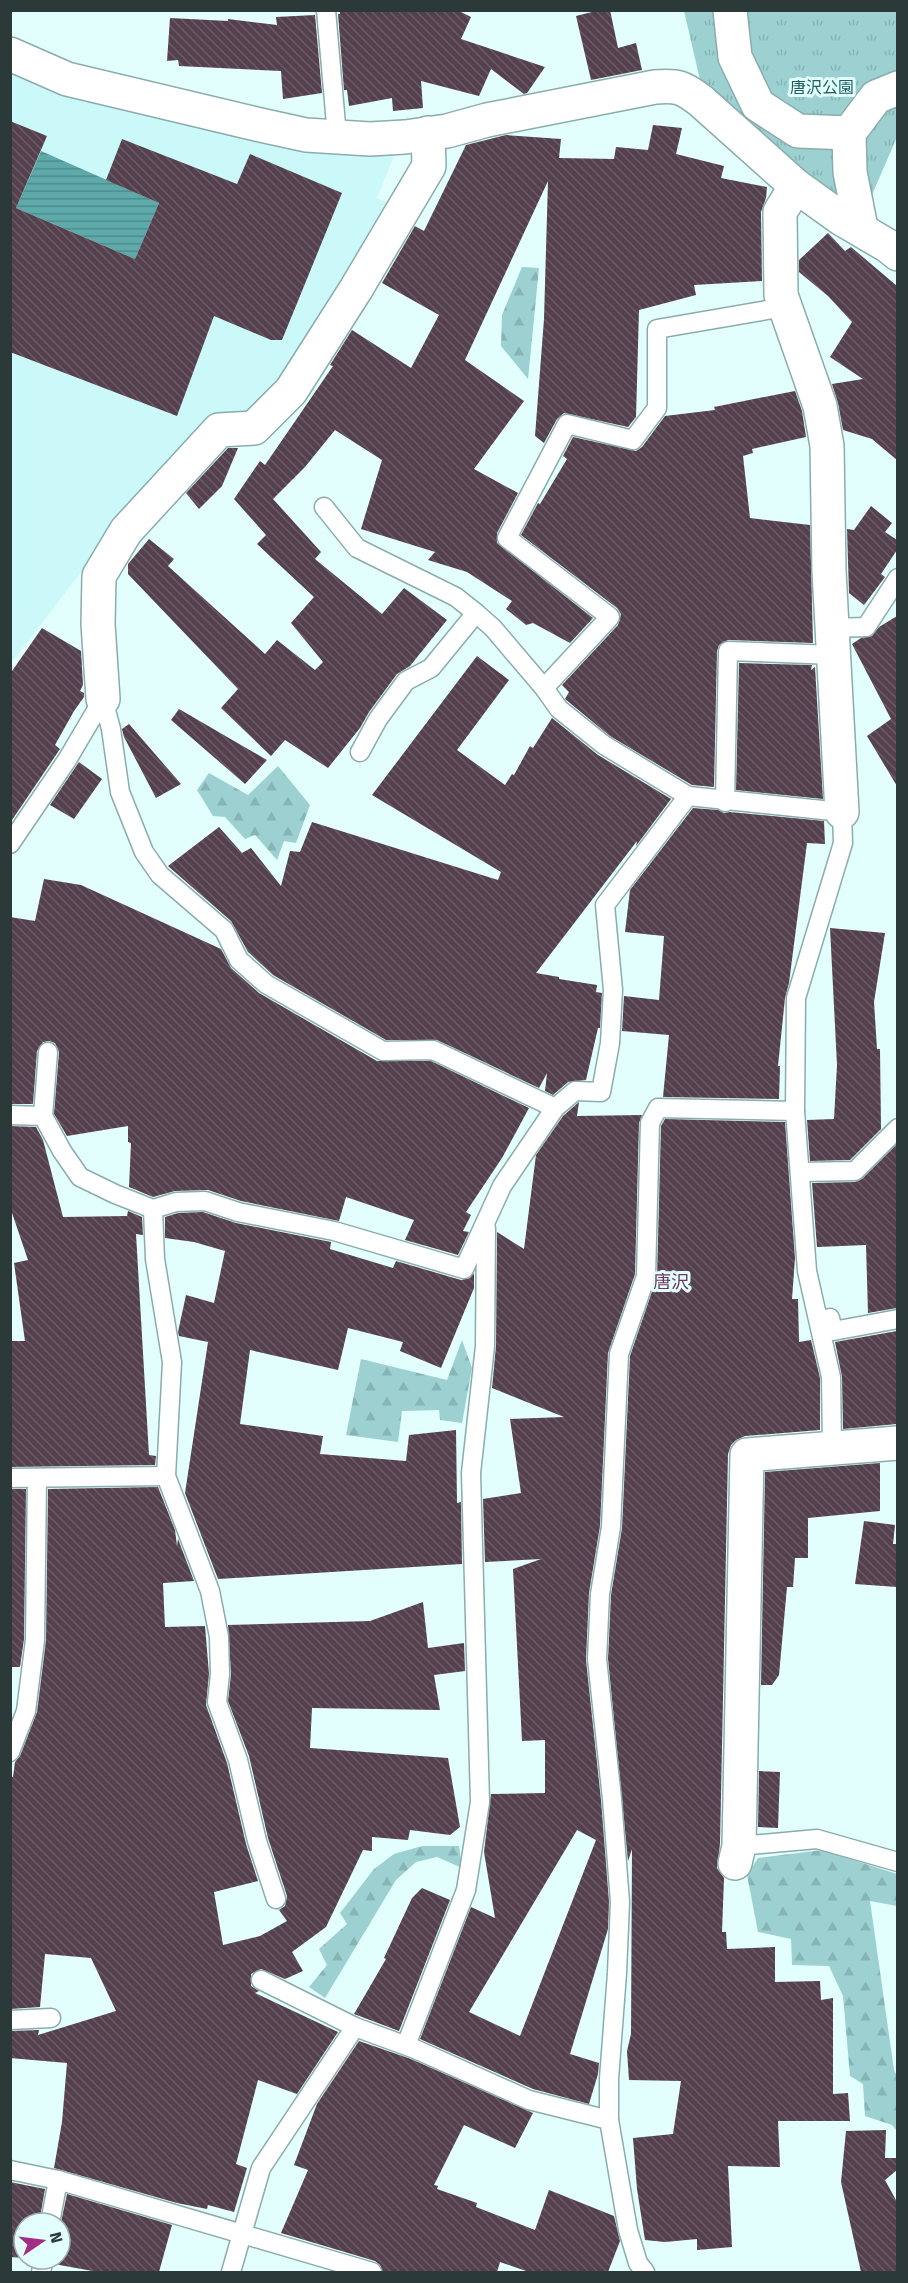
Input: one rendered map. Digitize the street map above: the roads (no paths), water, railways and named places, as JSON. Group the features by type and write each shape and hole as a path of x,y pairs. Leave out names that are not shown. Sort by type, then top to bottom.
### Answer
{"street":[{"path":"730,10 735,57 758,105 798,131 849,133"},
{"path":"10,54 67,79 266,126 306,135 370,139 428,134 487,120 655,87 672,86 685,89 701,101 796,186 897,254"},
{"path":"861,228 850,172 849,133 876,97 897,88"},
{"path":"103,699 98,624 99,576 126,531 219,430 254,428 291,391 356,289 429,166 428,134"},
{"path":"796,186 780,212 781,295 820,406 827,446 829,571 842,812"},
{"path":"737,1854 747,1455 897,1443"}],"lane":[{"path":"326,10 337,136"},
{"path":"544,688 610,617 507,538 567,423 633,440 657,408 657,328 785,307"},
{"path":"324,507 357,548 456,597 476,613 493,628 559,709 604,745 688,796 725,802 842,812 843,843 796,998 795,1111 807,1270 831,1377 832,1448"},
{"path":"725,802 728,651 833,641 866,627 897,578"},
{"path":"360,752 378,719 406,681 431,668 476,613"},
{"path":"10,844 67,760 103,699"},
{"path":"103,699 111,729 120,792 144,852 160,875 224,930 239,960 266,984 383,1051 433,1050 555,1108"},
{"path":"48,1052 43,1116 62,1151 80,1177 153,1209 176,1202 205,1201 238,1212 334,1231 464,1269 502,1186 555,1108 574,1091 601,1092 610,1043 613,990 604,905 688,796"},
{"path":"645,2272 638,2263 628,2230 609,2120 609,2079 620,1902 597,1659 600,1594 611,1527 619,1354 646,1276 650,1123 657,1108 795,1111"},
{"path":"10,1116 43,1116"},
{"path":"800,1172 855,1171 897,1128"},
{"path":"153,1209 154,1259 172,1362 166,1476 210,1591 219,1637 220,1674 217,1701 238,1760 257,1841 276,1899"},
{"path":"406,2045 466,1890 480,1803 471,1473 484,1346 486,1220"},
{"path":"819,1320 830,1318 833,1331 897,1320"},
{"path":"10,1478 166,1476"},
{"path":"10,1752 26,1711 35,1640 37,1478"},
{"path":"737,1854 817,1839 897,1862"},
{"path":"261,1980 355,2027 406,2045 529,2100 609,2120"},
{"path":"10,2020 51,2018"},
{"path":"231,2272 261,2168 355,2027"},
{"path":"10,2170 58,2180 372,2272"},
{"path":"52,2211 58,2180"}],"district":[{"name":"唐沢","path":"671,1282"}],"park label":[{"name":"唐沢公園","path":"822,87"}]}
